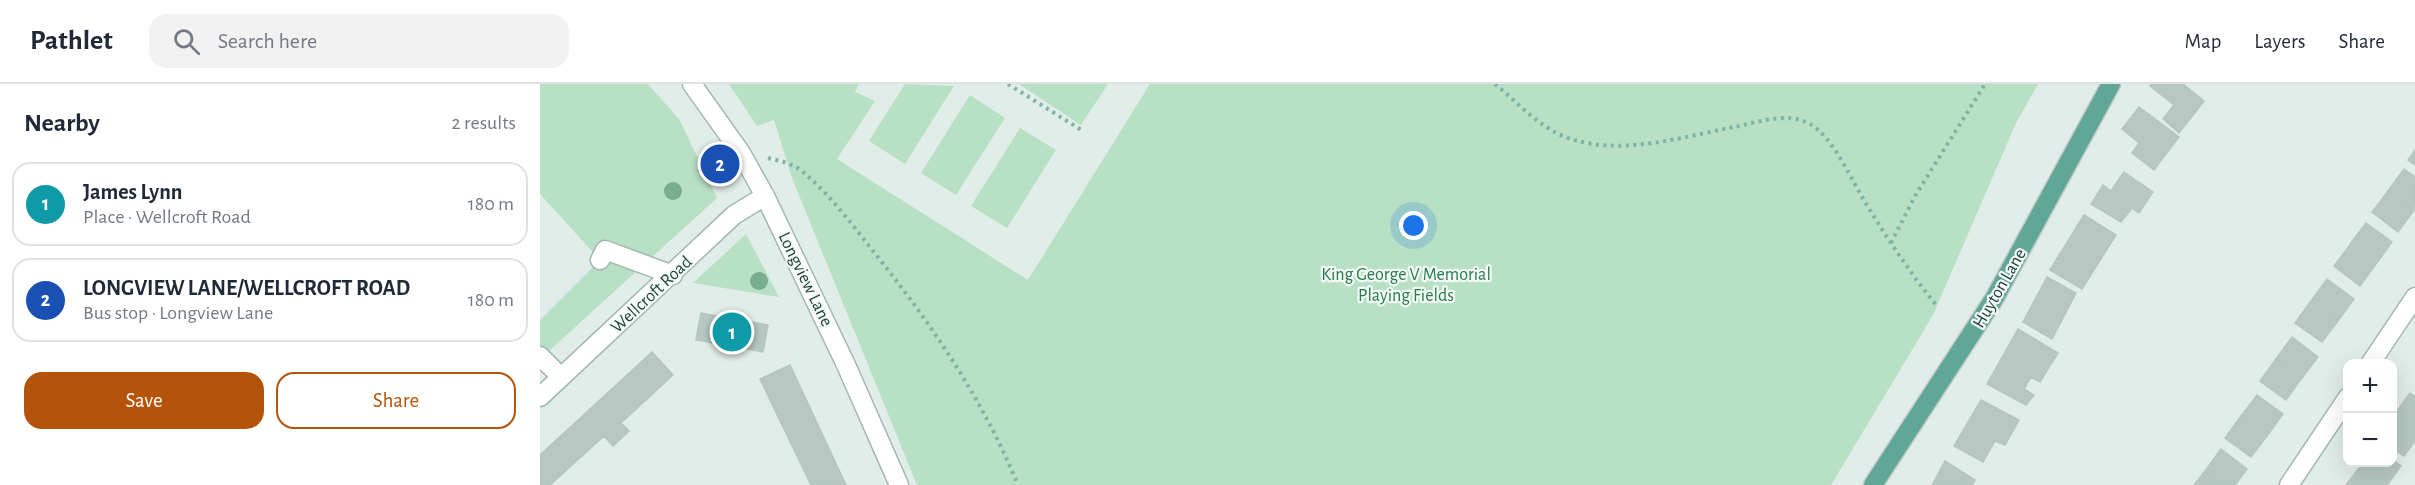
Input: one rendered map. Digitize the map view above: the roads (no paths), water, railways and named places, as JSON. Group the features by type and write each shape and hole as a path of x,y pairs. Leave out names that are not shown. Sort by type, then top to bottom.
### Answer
{"main road":[{"name":"Huyton Lane","path":"1873,485 1994,299 2111,84"}],"street":[{"name":"Longview Lane","path":"692,84 741,153 765,196 846,365 899,485"},
{"name":"Wellcroft Road","path":"540,397 673,275 734,215 765,196"},
{"path":"600,260 605,250 673,275"},
{"path":"2373,359 2415,297"},
{"path":"540,356 561,377"},
{"path":"2289,485 2343,404"}],"place":[{"name":"LONGVIEW LANE/WELLCROFT ROAD","path":"720,164"},
{"name":"James Lynn","path":"732,332"}],"park label":[{"name":"King George V Memorial Playing Fields","path":"1406,284"}]}
